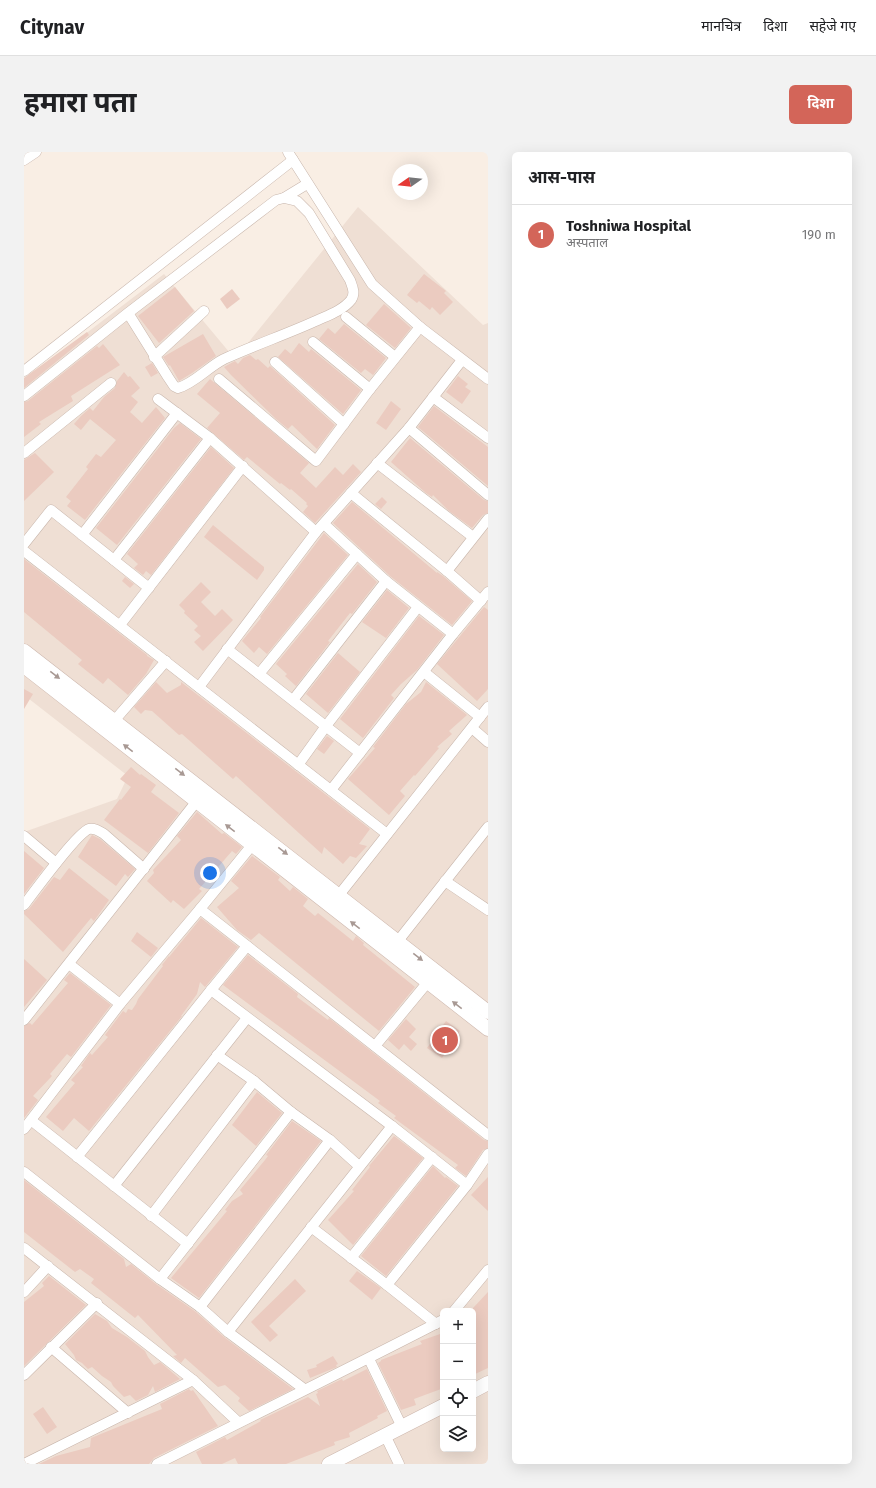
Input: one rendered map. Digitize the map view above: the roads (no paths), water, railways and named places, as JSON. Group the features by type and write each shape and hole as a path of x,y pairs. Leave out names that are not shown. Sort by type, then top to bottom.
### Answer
{"street":[{"path":"24,160 36,152"},
{"path":"24,371 290,156 372,284 420,327 488,379"},
{"path":"24,396 128,313 270,204 276,200 284,198 307,184"},
{"path":"128,313 154,357 174,386 178,388 184,386 216,363 338,311 352,299 354,291 350,280 309,213 297,201 284,198"},
{"path":"154,357 204,311"},
{"path":"346,317 396,357"},
{"path":"219,379 316,461 370,388 420,327"},
{"path":"313,342 370,388"},
{"path":"198,687 316,532 409,428 462,360"},
{"path":"275,362 344,424"},
{"path":"24,452 111,383"},
{"path":"433,397 488,438"},
{"path":"158,399 210,438 316,532"},
{"path":"82,535 177,413"},
{"path":"409,428 488,495"},
{"path":"114,560 210,438"},
{"path":"377,463 473,537"},
{"path":"120,625 243,466"},
{"path":"351,493 447,570 481,601"},
{"path":"24,544 51,510 149,588"},
{"path":"447,570 488,519"},
{"path":"324,524 386,581 452,634"},
{"path":"24,550 387,834"},
{"path":"259,674 357,554"},
{"path":"293,700 386,581"},
{"path":"330,790 424,672 452,634 488,592"},
{"path":"298,764 418,607"},
{"path":"227,649 360,753"},
{"path":"24,651 114,721 200,796"},
{"path":"114,721 166,661"},
{"path":"24,666 200,796 432,976 488,1012"},
{"path":"424,672 480,717"},
{"path":"339,895 488,707"},
{"path":"472,728 488,742"},
{"path":"24,1020 200,796"},
{"path":"398,941 445,881 484,839 488,827"},
{"path":"24,905 56,863 81,835 89,829 97,829 104,834 144,869"},
{"path":"24,836 56,863"},
{"path":"256,840 339,895 398,941 432,976 488,1029"},
{"path":"24,1129 32,1121 120,1004 256,840"},
{"path":"445,881 488,910"},
{"path":"200,909 488,1135"},
{"path":"77,1157 247,946"},
{"path":"69,964 120,1004"},
{"path":"374,1046 432,976"},
{"path":"211,990 392,1126 467,1185"},
{"path":"114,1186 247,1018"},
{"path":"217,1055 254,1081 291,1112 330,1140 359,1166"},
{"path":"151,1216 254,1081"},
{"path":"160,1279 291,1112"},
{"path":"32,1121 188,1244"},
{"path":"228,1332 392,1126"},
{"path":"200,1308 330,1140"},
{"path":"387,1285 467,1185 488,1154"},
{"path":"351,1258 432,1157"},
{"path":"24,1172 160,1279 200,1308 228,1332 304,1389"},
{"path":"157,1464 304,1389 369,1359 439,1322 387,1285 311,1227"},
{"path":"24,1248 97,1303 193,1380 238,1422"},
{"path":"24,1292 48,1266"},
{"path":"456,1308 488,1270"},
{"path":"24,1375 97,1303"},
{"path":"51,1347 128,1413"},
{"path":"369,1359 402,1427"},
{"path":"24,1464 193,1380"},
{"path":"476,1390 488,1384"},
{"path":"329,1464 440,1408"},
{"path":"386,1435 399,1464"}],"place":[{"name":"Toshniwa Hospital","path":"445,1040"}]}
